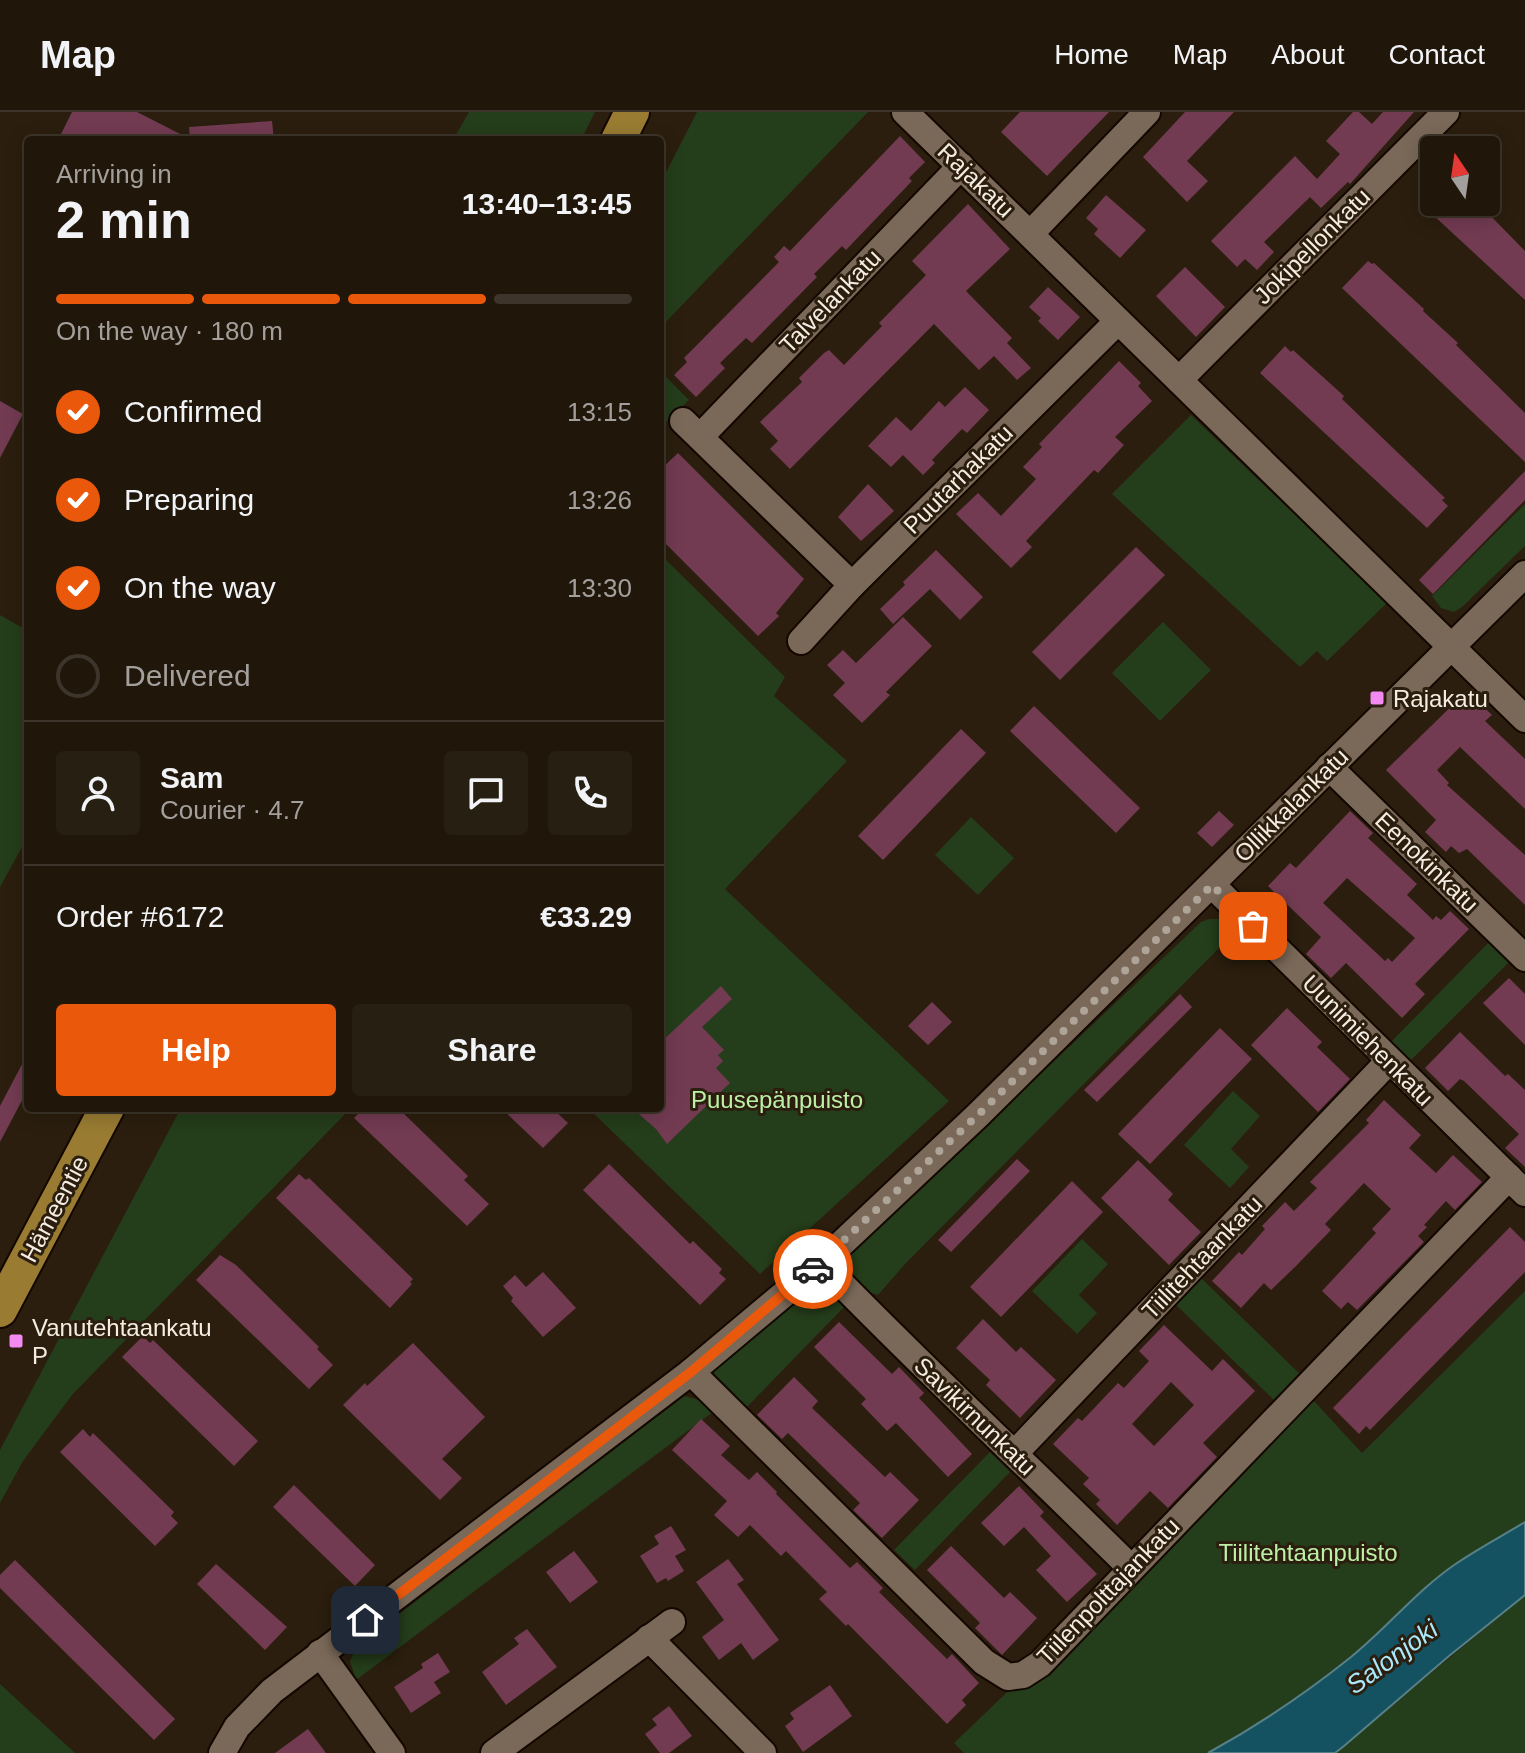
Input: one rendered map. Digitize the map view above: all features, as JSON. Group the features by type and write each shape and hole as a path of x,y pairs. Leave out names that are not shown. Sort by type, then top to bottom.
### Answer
{"main road":[{"path":"620,136 632,112"},
{"name":"Hämeentie","path":"0,1310 105,1112"}],"street":[{"name":"Rajakatu","path":"905,112 1525,719"},
{"path":"1031,233 1147,112"},
{"name":"Jokipellonkatu","path":"1179,380 1446,112"},
{"name":"Talvelankatu","path":"852,585 692,429 961,166"},
{"name":"Puutarhakatu","path":"801,641 852,585 1118,321"},
{"name":"Ollikkalankatu","path":"222,1753 237,1727 272,1691 691,1372 821,1263 978,1115 1525,574"},
{"name":"Eenokinkatu","path":"1329,767 1525,958"},
{"name":"Uunimiehenkatu","path":"1212,885 1517,1185"},
{"name":"Tiilitehtaankatu","path":"1015,1453 1389,1061"},
{"name":"Tiilenpolttajankatu","path":"691,1372 995,1671 1008,1677 1023,1675 1040,1664 1131,1568 1517,1185"},
{"name":"Savikirnunkatu","path":"821,1263 1131,1568"},
{"path":"494,1753 672,1622"},
{"path":"649,1638 763,1753"},
{"path":"320,1653 392,1753"}],"green space":[{"path":"469,112 595,112 583,136 455,136"},
{"path":"697,112 868,112 664,324 664,176"},
{"path":"664,375 689,400 664,422"},
{"path":"1191,415 1387,603 1327,661 1317,651 1300,667 1112,494"},
{"path":"1525,504 1525,546 1462,607 1454,612 1441,608 1432,596"},
{"name":"Puusepänpuisto","path":"664,558 785,677 774,696 847,761 725,889 949,1101 760,1274 592,1112 664,1112"},
{"path":"0,615 24,629 24,843 0,887"},
{"path":"1163,622 1211,670 1160,721 1112,673"},
{"path":"971,817 1014,858 978,895 935,855"},
{"path":"1224,919 1238,929 906,1263 878,1295 865,1291 844,1271 845,1259 1201,922"},
{"path":"1490,941 1510,961 1410,1061 1391,1042"},
{"path":"1233,1091 1260,1116 1231,1149 1249,1167 1230,1188 1184,1145"},
{"path":"179,1112 347,1112 72,1395 23,1461 0,1503 0,1450"},
{"path":"1082,1239 1108,1264 1079,1295 1097,1313 1077,1334 1032,1291"},
{"path":"1199,1276 1301,1375 1275,1401 1174,1303"},
{"path":"816,1289 832,1292 844,1307 744,1410 714,1378 714,1371 807,1292"},
{"name":"Tiilitehtaanpuisto","path":"1525,1291 1525,1522 1456,1564 1420,1592 1353,1655 1261,1724 1208,1753 964,1753 954,1743 1313,1400 1362,1453"},
{"path":"684,1396 704,1401 713,1412 356,1680 350,1661 356,1647"},
{"path":"990,1452 1010,1472 915,1570 894,1550"},
{"path":"1525,1595 1525,1753 1335,1753"},
{"path":"0,1684 75,1753 0,1753"}],"water":[{"name":"Salonjoki","path":"1525,1522 1525,1595 1335,1753 1208,1753 1264,1720 1317,1683 1365,1645 1442,1574"}],"building":[{"path":"72,112 137,112 184,136 60,136"},
{"path":"1020,112 1109,112 1047,176 1001,132"},
{"path":"1185,112 1234,112 1187,161 1208,181 1187,202 1143,157"},
{"path":"1353,112 1359,112 1372,124 1383,112 1414,112 1350,184 1348,182 1321,208 1310,197 1264,242 1274,252 1257,270 1245,259 1237,267 1211,241 1295,156 1317,179 1340,154 1326,141"},
{"path":"272,121 274,136 190,136 189,127"},
{"path":"900,136 925,162 909,178 912,181 846,250 842,246 814,274 817,277 752,343 746,338 720,363 725,368 696,397 674,375 687,362 684,358 779,262 774,257 784,246 790,251"},
{"path":"1106,195 1146,230 1120,258 1094,234 1098,229 1086,218"},
{"path":"968,204 1010,249 966,291 1012,338 1007,343 1031,368 1017,380 994,356 979,370 934,324 790,469 770,449 778,441 760,422 802,382 799,378 824,353 829,350 844,365 882,326 879,323 926,275 912,261"},
{"path":"1434,216 1491,216 1525,251 1525,300"},
{"path":"1368,261 1424,309 1525,413 1525,462 1342,288"},
{"path":"1185,267 1225,307 1196,337 1156,296"},
{"path":"1048,287 1080,317 1058,340 1038,321 1041,318 1029,307"},
{"path":"1285,346 1344,396 1342,399 1445,498 1442,500 1448,506 1427,528 1260,373"},
{"path":"1119,361 1141,383 1138,386 1152,401 1115,437 1124,445 1098,473 1094,470 1026,541 1032,547 1011,568 956,514 978,493 1001,516 1036,479 1023,467 1042,447 1039,444"},
{"path":"965,387 989,410 967,433 962,429 932,460 935,463 923,475 903,455 891,467 868,446 896,417 911,431 939,401 945,407"},
{"path":"0,401 23,414 0,458"},
{"path":"678,453 804,579 776,613 779,616 758,636 664,542 664,466"},
{"path":"1525,471 1525,500 1433,594 1419,580"},
{"path":"868,484 894,511 861,541 838,517"},
{"path":"1136,547 1165,575 1060,680 1032,652"},
{"path":"936,550 983,597 960,620 930,589 893,624 880,609"},
{"path":"903,617 932,646 886,692 890,695 862,723 833,695 845,683 827,665 843,650 856,663"},
{"path":"1467,691 1492,715 1485,721 1525,759 1525,809 1460,747 1437,770 1449,783 1447,785 1525,855 1525,905 1467,849 1459,853 1451,846 1446,852 1425,832 1436,820 1386,770"},
{"path":"1034,706 1140,808 1116,833 1010,731"},
{"path":"961,729 986,753 883,860 858,836"},
{"path":"1219,811 1234,825 1212,847 1197,833"},
{"path":"1350,811 1373,833 1368,838 1417,884 1407,895 1433,920 1436,916 1441,920 1450,911 1469,929 1415,984 1425,994 1402,1018 1346,963 1331,978 1306,954 1321,937 1268,886 1290,863 1296,868","holes":["1347,878 1415,938 1392,962 1388,958 1385,961 1323,903"]},
{"path":"1509,978 1525,994 1525,1045 1483,1003"},
{"path":"721,986 732,999 702,1027 724,1050 718,1055 723,1061 716,1068 730,1083 667,1144 637,1112 664,1112 664,1039"},
{"path":"1180,994 1192,1007 1097,1102 1084,1090"},
{"path":"932,1002 952,1022 928,1045 908,1026"},
{"path":"1287,1008 1322,1042 1317,1047 1350,1079 1318,1112 1251,1045"},
{"path":"1220,1028 1252,1059 1150,1164 1118,1134"},
{"path":"1460,1032 1505,1076 1508,1074 1525,1090 1525,1167 1505,1148 1519,1134 1464,1081 1460,1079 1448,1091 1425,1068"},
{"path":"24,1061 24,1097 0,1142 0,1106"},
{"path":"1384,1100 1421,1135 1409,1148 1436,1173 1453,1155 1482,1182 1455,1210 1446,1201 1418,1236 1424,1242 1357,1310 1348,1302 1341,1309 1322,1291 1376,1233 1372,1229 1391,1209 1364,1183 1325,1224 1331,1230 1295,1267 1271,1290 1264,1283 1241,1308 1212,1281 1239,1252 1242,1255 1265,1229 1262,1226 1285,1202 1294,1211 1317,1188 1310,1182 1369,1123 1366,1120"},
{"path":"360,1112 402,1112 468,1176 464,1180 489,1204 467,1226 354,1118"},
{"path":"505,1112 556,1112 568,1123 543,1148"},
{"path":"1017,1159 1030,1171 951,1252 938,1240"},
{"path":"1138,1160 1173,1194 1168,1200 1201,1232 1169,1265 1101,1198"},
{"path":"609,1164 690,1244 693,1241 722,1269 719,1273 726,1279 700,1305 583,1190"},
{"path":"299,1174 306,1180 309,1178 413,1279 390,1308 276,1198"},
{"path":"1072,1181 1103,1212 1001,1317 970,1287"},
{"path":"1510,1227 1525,1242 1525,1272 1370,1430 1366,1426 1359,1434 1333,1408"},
{"path":"220,1255 236,1265 319,1347 317,1349 333,1365 309,1389 196,1280"},
{"path":"543,1272 576,1308 543,1337 511,1301 513,1298 503,1286 515,1275 526,1287"},
{"path":"983,1319 1016,1352 1021,1347 1056,1380 1020,1418 986,1385 990,1380 956,1348"},
{"path":"839,1322 892,1374 899,1367 924,1393 919,1398 972,1454 948,1477 896,1423 887,1431 861,1404 866,1399 814,1347"},
{"path":"1164,1325 1212,1371 1223,1359 1255,1391 1203,1443 1217,1457 1168,1508 1150,1491 1117,1525 1096,1504 1100,1500 1083,1484 1089,1478 1053,1444 1078,1418 1082,1421 1118,1383 1124,1388 1149,1361 1139,1351","holes":["1171,1382 1194,1405 1154,1446 1132,1424"]},
{"path":"143,1336 150,1343 153,1340 258,1441 234,1466 122,1357"},
{"path":"413,1343 485,1417 442,1459 462,1478 440,1500 343,1405"},
{"path":"794,1377 818,1401 812,1408 885,1477 890,1472 919,1500 882,1538 853,1510 860,1503 788,1433 782,1439 757,1415"},
{"path":"701,1419 730,1446 721,1455 749,1480 757,1472 850,1568 857,1562 883,1588 879,1592 947,1659 952,1654 979,1683 962,1700 966,1705 947,1724 819,1599 827,1592 786,1551 781,1556 750,1525 738,1537 714,1515 727,1501 672,1450"},
{"path":"83,1429 90,1437 93,1433 174,1512 171,1516 178,1523 155,1546 60,1452"},
{"path":"294,1485 375,1565 355,1586 273,1507"},
{"path":"1019,1486 1044,1512 1040,1516 1097,1574 1067,1602 1036,1570 1051,1556 1024,1527 1004,1546 981,1523"},
{"path":"671,1526 686,1550 675,1556 684,1571 668,1581 666,1578 657,1583 640,1556 659,1544 654,1536"},
{"path":"951,1546 1004,1598 1010,1592 1037,1618 1002,1655 975,1628 980,1623 927,1570"},
{"path":"574,1551 598,1582 570,1603 546,1572"},
{"path":"728,1559 744,1580 737,1584 779,1640 753,1660 741,1643 719,1660 702,1637 724,1620 696,1582"},
{"path":"15,1560 175,1719 154,1740 0,1588 0,1575"},
{"path":"216,1564 287,1627 265,1650 197,1584"},
{"path":"527,1629 557,1667 506,1705 482,1672 519,1644 514,1638"},
{"path":"438,1653 450,1672 434,1682 441,1693 411,1713 394,1687 423,1668 421,1664"},
{"path":"830,1685 852,1716 803,1752 785,1726 794,1719 790,1713"},
{"path":"669,1706 692,1736 669,1753 660,1753 645,1734 657,1725 652,1719"},
{"path":"308,1729 326,1753 275,1753"}],"way so far":[{"path":"813,1269 978,1115 1212,885 1253,926"}],"place":[{"name":"Rajakatu","path":"1377,698"},
{"name":"Vanutehtaankatu P","path":"16,1341"}],"route":[{"path":"365,1620 691,1372 813,1269"}]}
